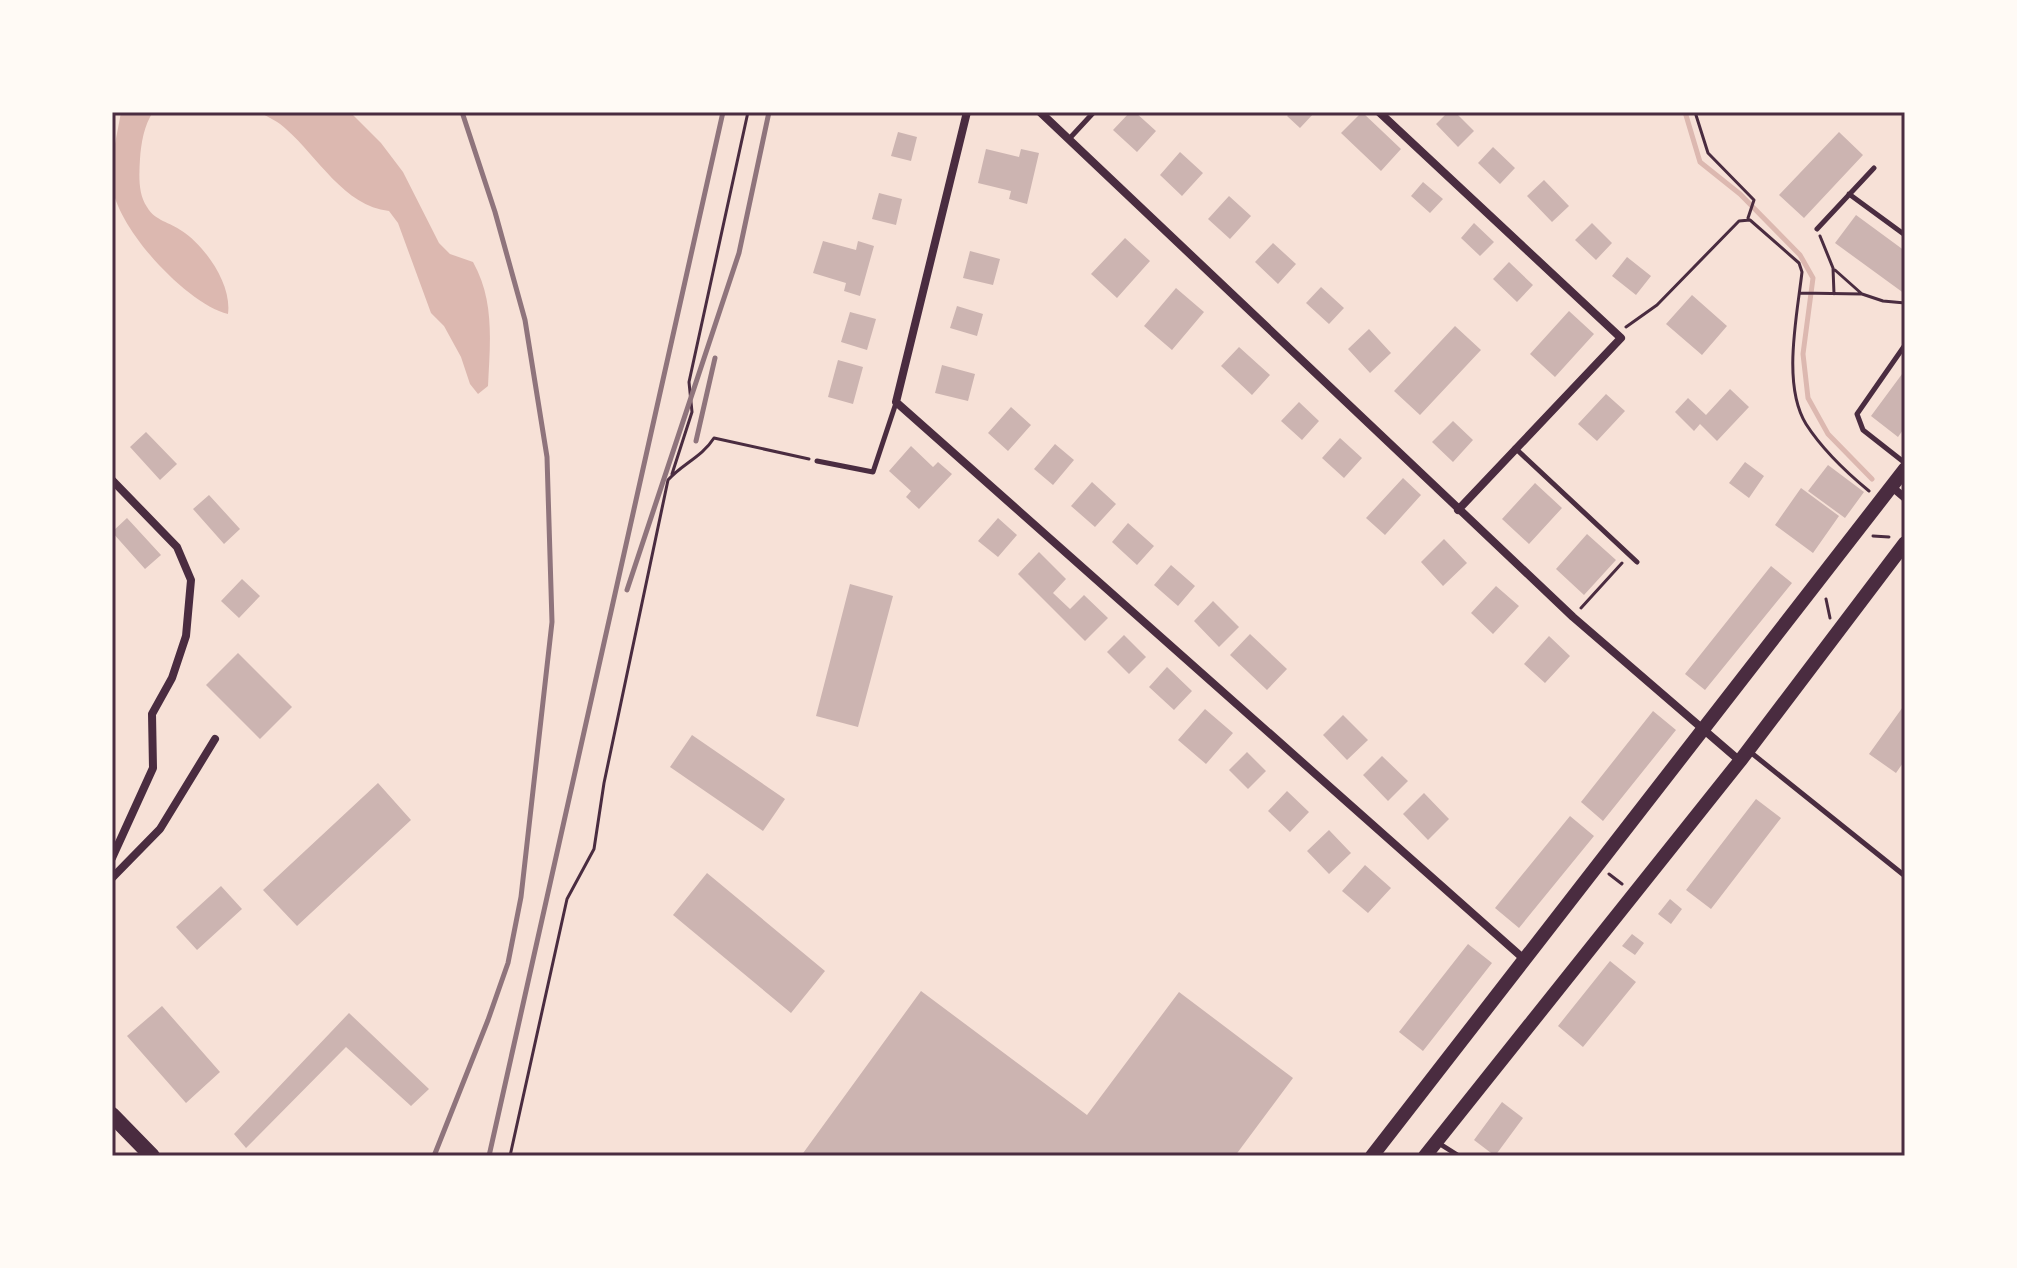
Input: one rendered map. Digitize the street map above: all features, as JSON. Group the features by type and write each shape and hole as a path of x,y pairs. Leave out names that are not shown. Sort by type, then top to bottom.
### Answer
{"main road":[{"path":"1372,1156 1855,536 1905,466"},
{"path":"1425,1156 1744,756 1835,637 1899,540"},
{"path":"112,1115 152,1156"}],"street":[{"path":"967,112 896,402 1524,959"},
{"path":"1040,112 1573,617 1705,730 1744,756"},
{"path":"1379,112 1621,338 1458,510"},
{"path":"112,480 177,547 191,580 186,636 172,678 152,714 153,768 112,858"},
{"path":"1892,487 1905,498"},
{"path":"112,878 160,829 215,739"}],"lane":[{"path":"1069,139 1094,112"},
{"path":"1817,229 1874,168"},
{"path":"1849,194 1905,235"},
{"path":"1905,345 1857,414 1863,430 1905,466"},
{"path":"817,461 873,472 896,402"},
{"path":"1515,448 1637,562"},
{"path":"1744,756 1905,876"},
{"path":"1436,1142 1459,1156"}],"path":[{"path":"672,475 692,412 689,382 748,112"},
{"path":"1695,112 1708,153 1754,200 1748,219"},
{"path":"1616,333 1657,305 1739,221 1748,219"},
{"path":"1748,219 1799,263 1802,272 1793,355 1797,399 1805,423 1844,470 1881,501"},
{"path":"1817,229 1833,268 1834,294"},
{"path":"1833,268 1862,294"},
{"path":"1800,293 1862,294 1883,301 1905,303"},
{"path":"510,1156 567,899 594,849 604,783 668,480 707,450 714,438 817,461"},
{"path":"1855,536 1899,540"},
{"path":"1573,617 1629,554"},
{"path":"1821,579 1835,637"},
{"path":"1598,866 1634,894"}],"shaded area":[{"path":"121,112 153,112 141,147 139,178 142,196 154,215 182,231 208,256 226,290 228,314 193,296 175,280 156,262 126,222 112,185"},
{"path":"259,112 350,112 381,143 403,172 439,243 450,254 473,262 480,277 490,322 488,386 478,394 470,384 461,357 444,326 431,313 398,223 389,211 358,200 333,179 286,129"}],"building":[{"path":"1130,112 1135,112 1156,131 1137,152 1113,130"},
{"path":"1291,112 1315,112 1300,128 1287,116"},
{"path":"1362,112 1401,149 1381,171 1341,133"},
{"path":"1448,112 1455,112 1474,131 1458,147 1436,124"},
{"path":"898,132 917,137 911,161 891,156"},
{"path":"1839,132 1863,155 1804,218 1779,195"},
{"path":"1493,147 1515,168 1500,184 1478,163"},
{"path":"986,149 1019,157 1021,149 1039,153 1027,204 1009,199 1011,191 978,183"},
{"path":"1180,152 1203,173 1182,196 1160,175"},
{"path":"1544,180 1569,206 1552,222 1527,196"},
{"path":"1423,182 1443,199 1430,213 1411,196"},
{"path":"879,193 902,199 896,225 872,219"},
{"path":"1229,196 1251,216 1230,239 1208,219"},
{"path":"1856,215 1905,251 1905,294 1835,243"},
{"path":"1474,223 1494,242 1480,256 1461,238"},
{"path":"1592,223 1612,243 1596,260 1575,240"},
{"path":"1125,238 1150,261 1117,298 1091,274"},
{"path":"823,241 856,250 858,241 874,246 860,296 844,291 846,283 813,273"},
{"path":"1273,243 1296,264 1278,284 1255,262"},
{"path":"970,251 1000,259 993,285 963,278"},
{"path":"1627,257 1651,276 1636,295 1612,276"},
{"path":"1509,262 1533,285 1517,302 1493,279"},
{"path":"1321,287 1344,308 1329,324 1306,303"},
{"path":"1176,288 1204,312 1172,350 1144,326"},
{"path":"1692,295 1727,326 1702,355 1666,324"},
{"path":"957,306 983,314 977,336 950,328"},
{"path":"1569,311 1594,334 1555,377 1530,354"},
{"path":"850,312 876,319 867,350 841,342"},
{"path":"1455,326 1481,350 1420,415 1394,391"},
{"path":"1369,329 1391,353 1370,373 1348,349"},
{"path":"1239,347 1270,375 1252,395 1221,366"},
{"path":"838,360 863,367 853,404 828,397"},
{"path":"942,365 975,374 968,401 935,393"},
{"path":"1905,370 1905,427 1898,437 1871,416"},
{"path":"1730,389 1749,407 1717,441 1700,424 1694,431 1675,412 1688,398 1706,415"},
{"path":"1606,394 1625,411 1597,441 1578,424"},
{"path":"1299,402 1319,421 1302,440 1281,421"},
{"path":"1011,407 1031,425 1008,451 988,433"},
{"path":"1453,421 1473,440 1453,462 1432,442"},
{"path":"146,432 177,464 160,480 130,447"},
{"path":"1340,438 1362,458 1344,478 1322,458"},
{"path":"1055,444 1074,460 1053,485 1034,469"},
{"path":"911,446 933,467 938,462 952,474 919,509 906,497 911,491 889,471"},
{"path":"1745,462 1764,476 1749,498 1729,483"},
{"path":"1828,465 1864,492 1845,518 1808,491"},
{"path":"1403,478 1421,495 1385,535 1366,518"},
{"path":"1092,482 1116,504 1095,527 1071,506"},
{"path":"1535,483 1562,508 1529,544 1502,519"},
{"path":"1801,488 1839,516 1813,553 1775,525"},
{"path":"209,495 240,529 224,544 193,509"},
{"path":"127,518 161,555 145,569 112,532"},
{"path":"998,518 1017,535 998,557 978,541"},
{"path":"1128,523 1154,546 1137,565 1112,542"},
{"path":"1587,534 1616,560 1584,595 1556,569"},
{"path":"1444,539 1467,563 1443,586 1421,562"},
{"path":"1039,552 1066,579 1053,593 1070,609 1084,595 1108,618 1085,641 1018,574"},
{"path":"1171,565 1195,586 1178,606 1154,585"},
{"path":"1771,566 1792,583 1705,690 1685,674"},
{"path":"242,579 260,596 239,618 221,601"},
{"path":"850,584 893,596 858,727 816,716"},
{"path":"1496,586 1519,606 1493,634 1471,613"},
{"path":"1213,601 1239,627 1219,647 1194,621"},
{"path":"1250,634 1287,669 1267,690 1230,655"},
{"path":"1124,635 1146,657 1129,674 1107,652"},
{"path":"1549,636 1570,656 1545,683 1524,664"},
{"path":"238,653 292,707 260,739 206,685"},
{"path":"1167,667 1192,691 1174,710 1149,687"},
{"path":"1905,704 1905,760 1896,773 1869,754"},
{"path":"1205,709 1233,733 1206,764 1178,740"},
{"path":"1653,711 1676,730 1603,821 1581,802"},
{"path":"1343,715 1368,740 1347,760 1323,735"},
{"path":"692,735 785,799 763,831 670,767"},
{"path":"1247,752 1266,771 1248,789 1229,770"},
{"path":"1382,756 1408,781 1388,801 1363,775"},
{"path":"378,783 411,820 297,926 263,890"},
{"path":"1287,791 1309,812 1290,832 1268,811"},
{"path":"1424,793 1449,819 1428,840 1403,814"},
{"path":"1756,799 1781,818 1711,909 1686,890"},
{"path":"1570,816 1594,836 1519,928 1495,908"},
{"path":"1329,830 1351,853 1329,874 1307,851"},
{"path":"1365,865 1391,888 1368,913 1342,891"},
{"path":"707,873 825,971 791,1013 673,915"},
{"path":"221,886 242,909 197,950 176,927"},
{"path":"1670,899 1682,909 1671,924 1658,914"},
{"path":"1632,934 1644,943 1635,955 1622,946"},
{"path":"1468,944 1492,963 1423,1051 1399,1032"},
{"path":"1610,961 1636,982 1583,1047 1558,1026"},
{"path":"921,991 1087,1115 1179,992 1293,1078 1235,1156 801,1156"},
{"path":"162,1006 220,1072 186,1103 127,1036"},
{"path":"349,1013 429,1089 411,1106 346,1047 246,1148 234,1134"},
{"path":"1502,1102 1523,1118 1495,1156 1474,1140"}],"waterway":[{"path":"1685,112 1700,162 1740,194 1800,255 1813,278 1803,354 1808,398 1828,434 1872,479"}],"railway":[{"path":"434,1156 508,963 521,897 552,622 547,457 525,320 495,212 462,112"},
{"path":"489,1156 723,112"},
{"path":"627,590 739,253 769,112"},
{"path":"696,441 715,358"}]}
